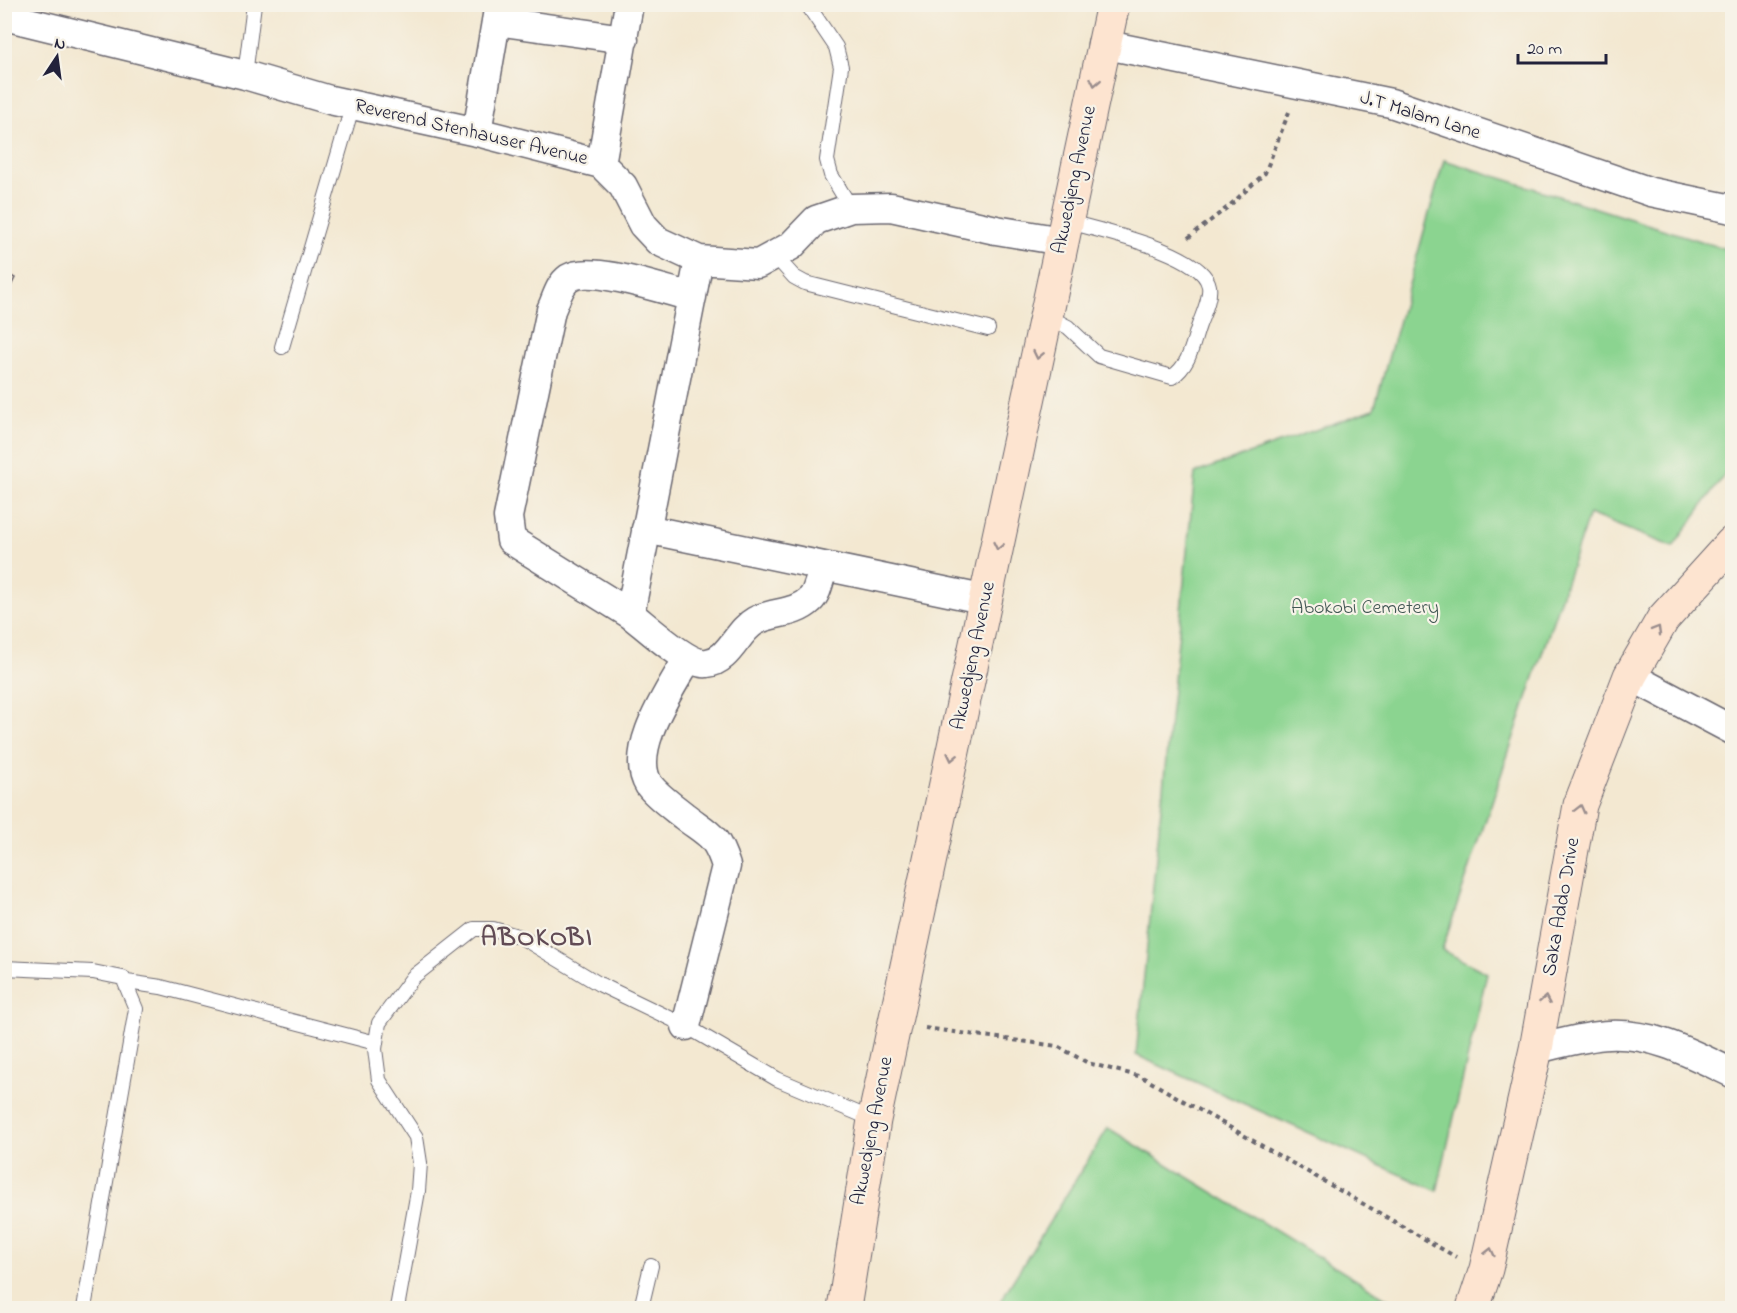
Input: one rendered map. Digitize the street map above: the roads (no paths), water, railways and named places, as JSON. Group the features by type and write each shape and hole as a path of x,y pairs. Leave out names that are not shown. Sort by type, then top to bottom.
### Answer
{"street":[{"path":"601,164 629,4"},
{"name":"Akwedjeng Avenue","path":"844,1308 874,1120 987,600 1102,44 1113,4"},
{"name":"Reverend Stenhauser Avenue","path":"13,13 353,104 477,132 601,164 623,186 643,225 658,241 699,260 758,264 776,257 791,246 816,220 851,208 891,207 996,230 1064,231"},
{"path":"477,132 497,13 624,39"},
{"name":"J.T Malam Lane","path":"1102,44 1391,103 1651,192 1732,209"},
{"path":"630,614 699,260"},
{"path":"692,297 597,274 580,274 569,278 564,284 551,310 508,517 511,540 630,614 688,658 706,664 719,659 756,620 797,610 813,598 824,566"},
{"path":"646,529 987,600"},
{"name":"Saka Addo Drive","path":"1473,1308 1486,1269 1536,1049 1580,805 1630,676 1663,619 1732,543"},
{"path":"686,1026 726,866 718,842 649,784 642,753 649,729 688,658"},
{"path":"1630,676 1732,730"},
{"path":"1536,1049 1608,1035 1643,1036 1666,1042 1732,1073"}],"lane":[{"path":"245,75 254,4"},
{"path":"807,4 836,47 841,67 827,160 831,175 851,208"},
{"path":"282,347 353,104"},
{"path":"1047,316 1075,332 1099,356 1172,377 1183,369 1210,288 1207,279 1171,252 1064,231"},
{"path":"776,257 794,277 805,283 988,329"},
{"path":"397,1308 418,1191 420,1163 416,1137 379,1080 376,1043 379,1023 413,977 474,930 493,929 521,938 598,984 686,1026 777,1079 874,1120"},
{"path":"4,968 108,974 123,978 127,982 136,1009 84,1308"},
{"path":"127,982 161,987 376,1043"},
{"path":"641,1308 651,1266"}],"district":[{"name":"ABOKOBI","path":"537,939"}],"park label":[{"name":"Abokobi Cemetery","path":"1365,608"}]}
